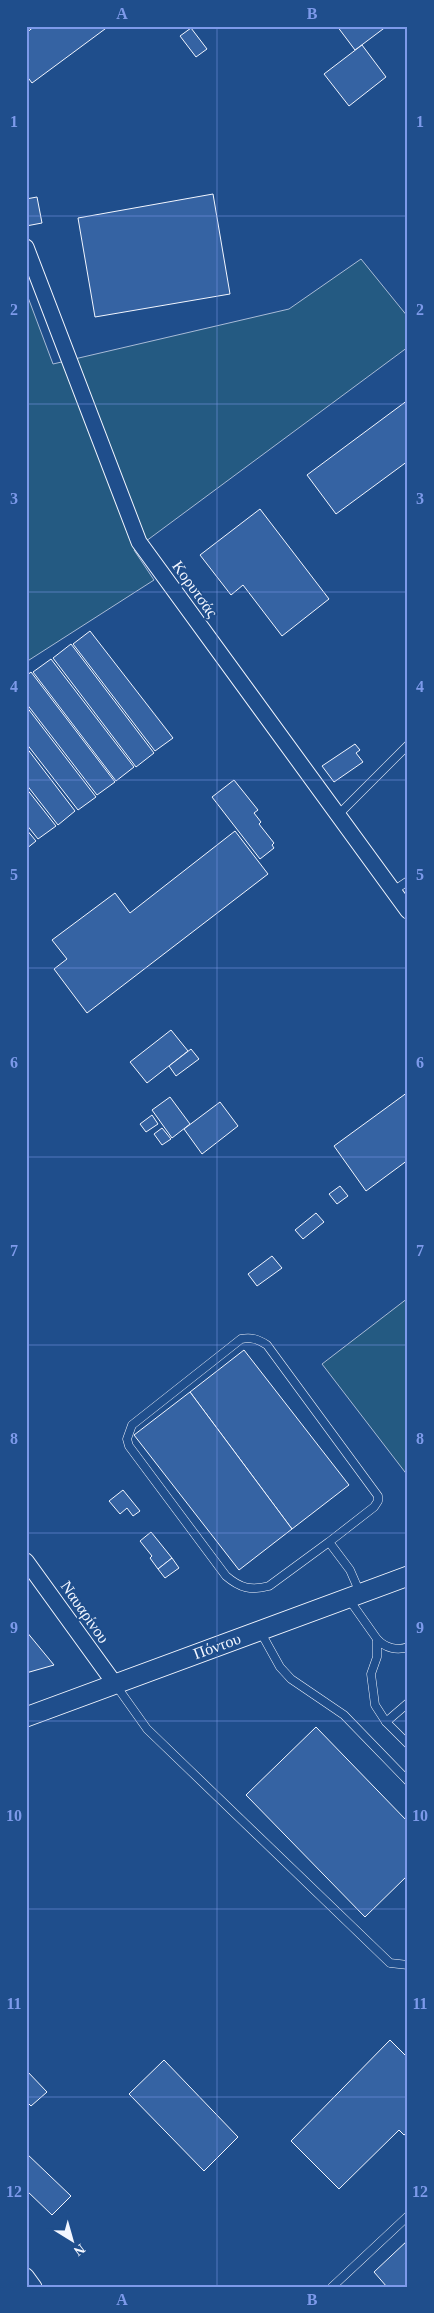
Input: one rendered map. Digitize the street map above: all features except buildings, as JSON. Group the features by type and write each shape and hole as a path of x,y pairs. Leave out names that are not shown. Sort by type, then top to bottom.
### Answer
{"street":[{"name":"Κορυτσάς","path":"26,247 139,542 408,911"},
{"name":"Ναυαρίνου","path":"26,1561 115,1684"},
{"name":"Πόντου","path":"26,1717 407,1576"},
{"path":"26,2276 34,2287"}],"lane":[{"path":"338,816 408,745"},
{"path":"393,891 408,881"},
{"path":"254,1338 260,1340 267,1345 378,1496 378,1501 374,1507 329,1542 269,1586 253,1589 237,1585 226,1576 129,1446 127,1439 132,1425 241,1339 254,1338"},
{"path":"329,1542 350,1570 354,1596 377,1639 381,1644 398,1650 408,1647"},
{"path":"260,1630 280,1667 291,1679 344,1715 408,1781"},
{"path":"377,1639 377,1657 371,1674 375,1705 386,1722 408,1744"},
{"path":"115,1684 147,1729 390,1963 408,1965"},
{"path":"386,1722 408,1703"},
{"path":"332,2287 408,2216"}],"shaded area":[{"path":"361,259 408,317 408,347 134,550 154,580 26,662 26,292 53,364 289,309"},
{"path":"408,1298 408,1476 322,1364"}]}
